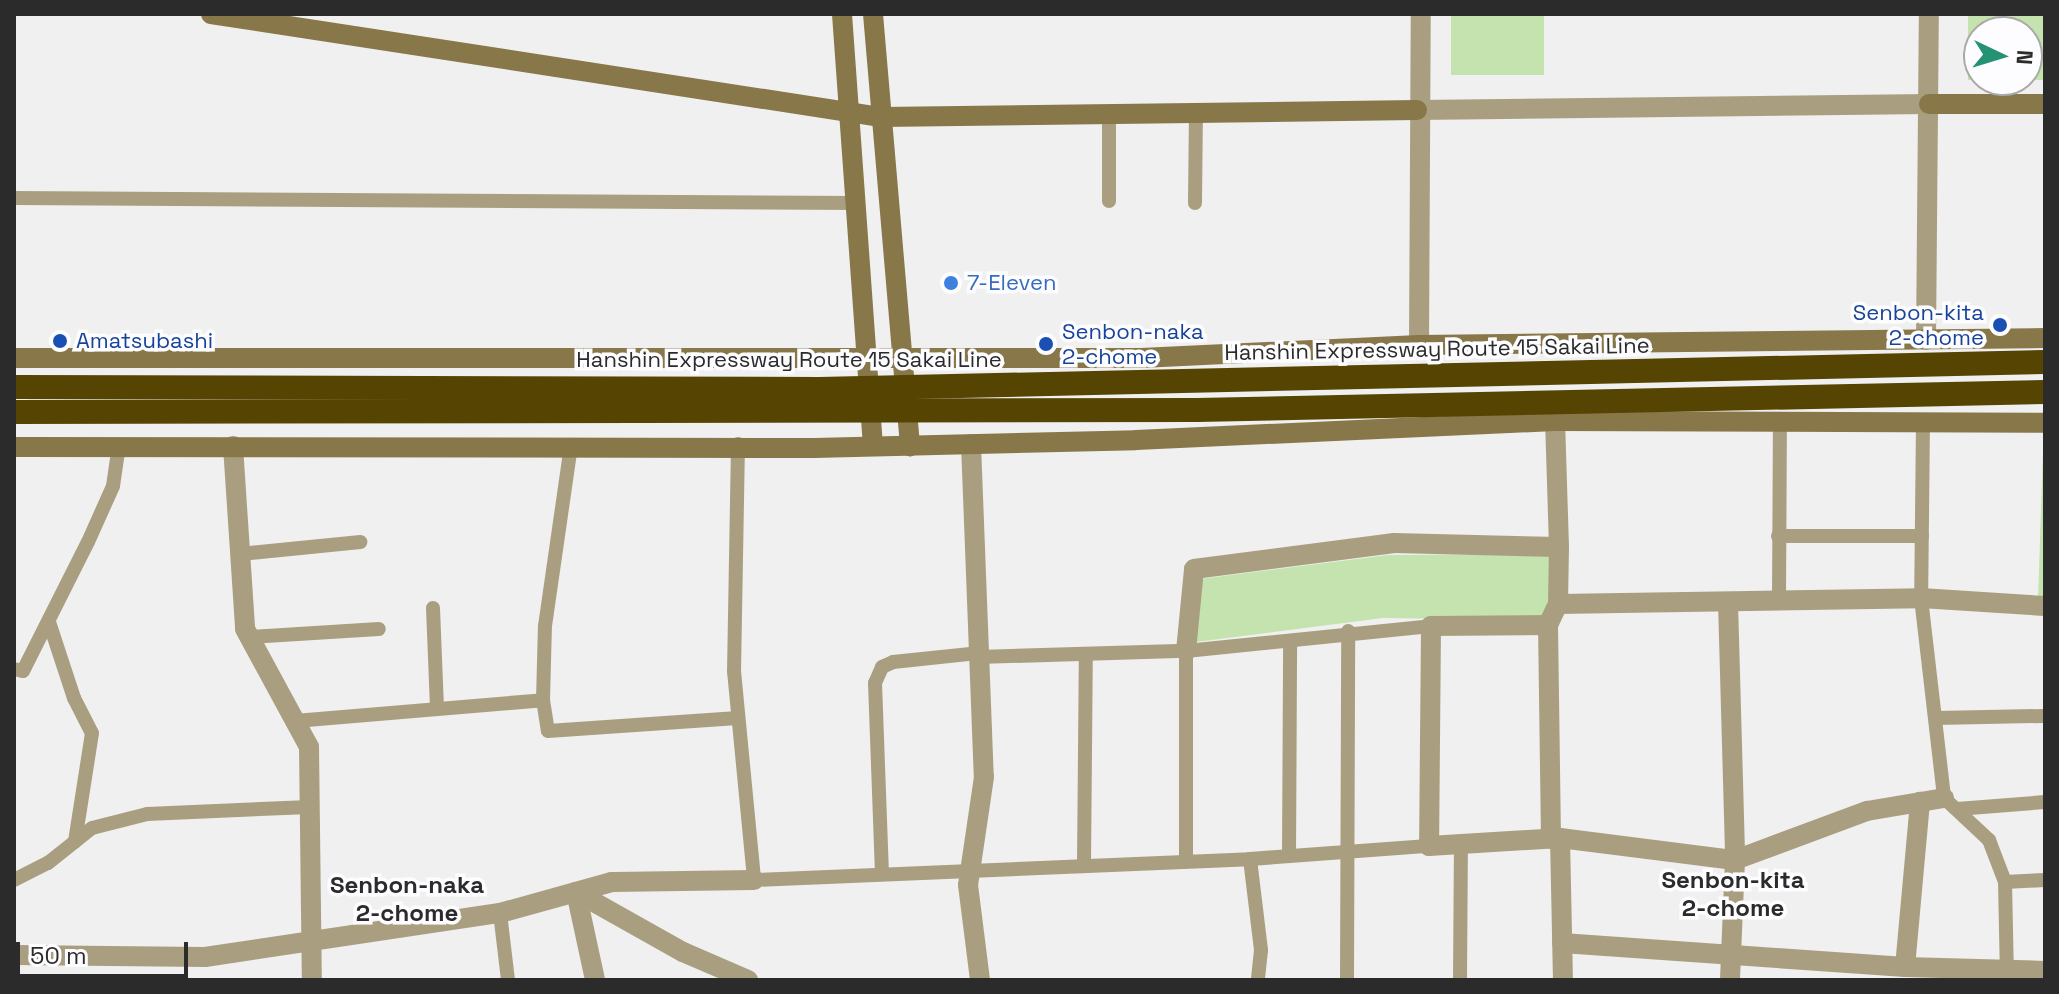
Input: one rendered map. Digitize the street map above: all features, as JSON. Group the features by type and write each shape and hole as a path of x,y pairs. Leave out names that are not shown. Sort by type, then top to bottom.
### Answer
{"highway":[{"name":"Hanshin Expressway Route 15 Sakai Line","path":"14,387 819,389 2045,362"},
{"path":"14,412 1197,410 2045,392"}],"street":[{"path":"211,14 881,117 2045,104"},
{"path":"842,14 873,446"},
{"path":"873,14 910,446"},
{"path":"1419,345 1417,110 1421,14"},
{"path":"1926,340 1929,14"},
{"path":"14,358 1141,358 1419,345 2045,338"},
{"path":"14,447 910,446 1555,421 2045,423"},
{"path":"1555,421 1558,604 1548,625 1563,980"},
{"path":"971,444 983,798 970,868 980,980"},
{"path":"233,446 249,637 309,747 312,980"},
{"path":"1186,651 1194,569 1394,543 1559,547"},
{"path":"1558,604 1921,598 2045,606"},
{"path":"1728,602 1735,860 1730,980"},
{"path":"1548,625 1431,626 1429,846 1556,839 1735,860 1867,811 1920,802 1951,804"},
{"path":"1898,971 1920,802"},
{"path":"14,955 205,957 313,944 500,913 612,882 754,880"},
{"path":"576,892 595,980"},
{"path":"576,892 683,952 748,980"},
{"path":"1562,943 1898,971 2007,976 2045,971"}],"lane":[{"path":"1195,203 1196,113"},
{"path":"1109,114 1109,201"},
{"path":"14,198 857,203"},
{"path":"1779,601 1780,420"},
{"path":"1923,421 1921,598 1936,718 1951,804 1989,840 2005,882 2007,976"},
{"path":"738,444 734,671 754,880 970,868 1250,859 1429,846"},
{"path":"14,669 23,671 113,486 119,445"},
{"path":"571,445 545,626 543,700 548,731 738,718"},
{"path":"1778,536 1922,536"},
{"path":"240,554 360,542"},
{"path":"433,608 437,709"},
{"path":"49,622 74,698 92,733 75,842"},
{"path":"882,874 875,695 882,667 908,659 978,655 1186,651 1290,642 1348,631 1431,626"},
{"path":"249,637 379,629"},
{"path":"1347,980 1348,631"},
{"path":"1289,856 1290,642"},
{"path":"1186,651 1186,861"},
{"path":"1084,865 1086,654"},
{"path":"295,721 543,700"},
{"path":"1936,718 2045,716"},
{"path":"1951,804 2045,802"},
{"path":"14,880 92,828 147,814 310,807"},
{"path":"1460,980 1461,844"},
{"path":"1250,859 1261,950 1258,980"},
{"path":"2005,882 2045,880"},
{"path":"500,913 508,980"}],"green space":[{"path":"1451,14 1544,14 1544,75 1451,75"},
{"path":"1968,14 2045,14 2045,80 2043,16"},
{"path":"2043,449 2045,599 2038,599"},
{"path":"1546,554 1553,560 1552,580 1546,610 1538,620 1383,618 1196,642 1200,579 1388,555"}],"place":[{"name":"7-Eleven","path":"951,283"},
{"name":"Senbon-kita 2-chome","path":"2000,325"},
{"name":"Amatsubashi","path":"60,341"},
{"name":"Senbon-naka 2-chome","path":"1046,344"}],"district":[{"name":"Senbon-kita 2-chome","path":"1733,894"},
{"name":"Senbon-naka 2-chome","path":"407,899"}]}
